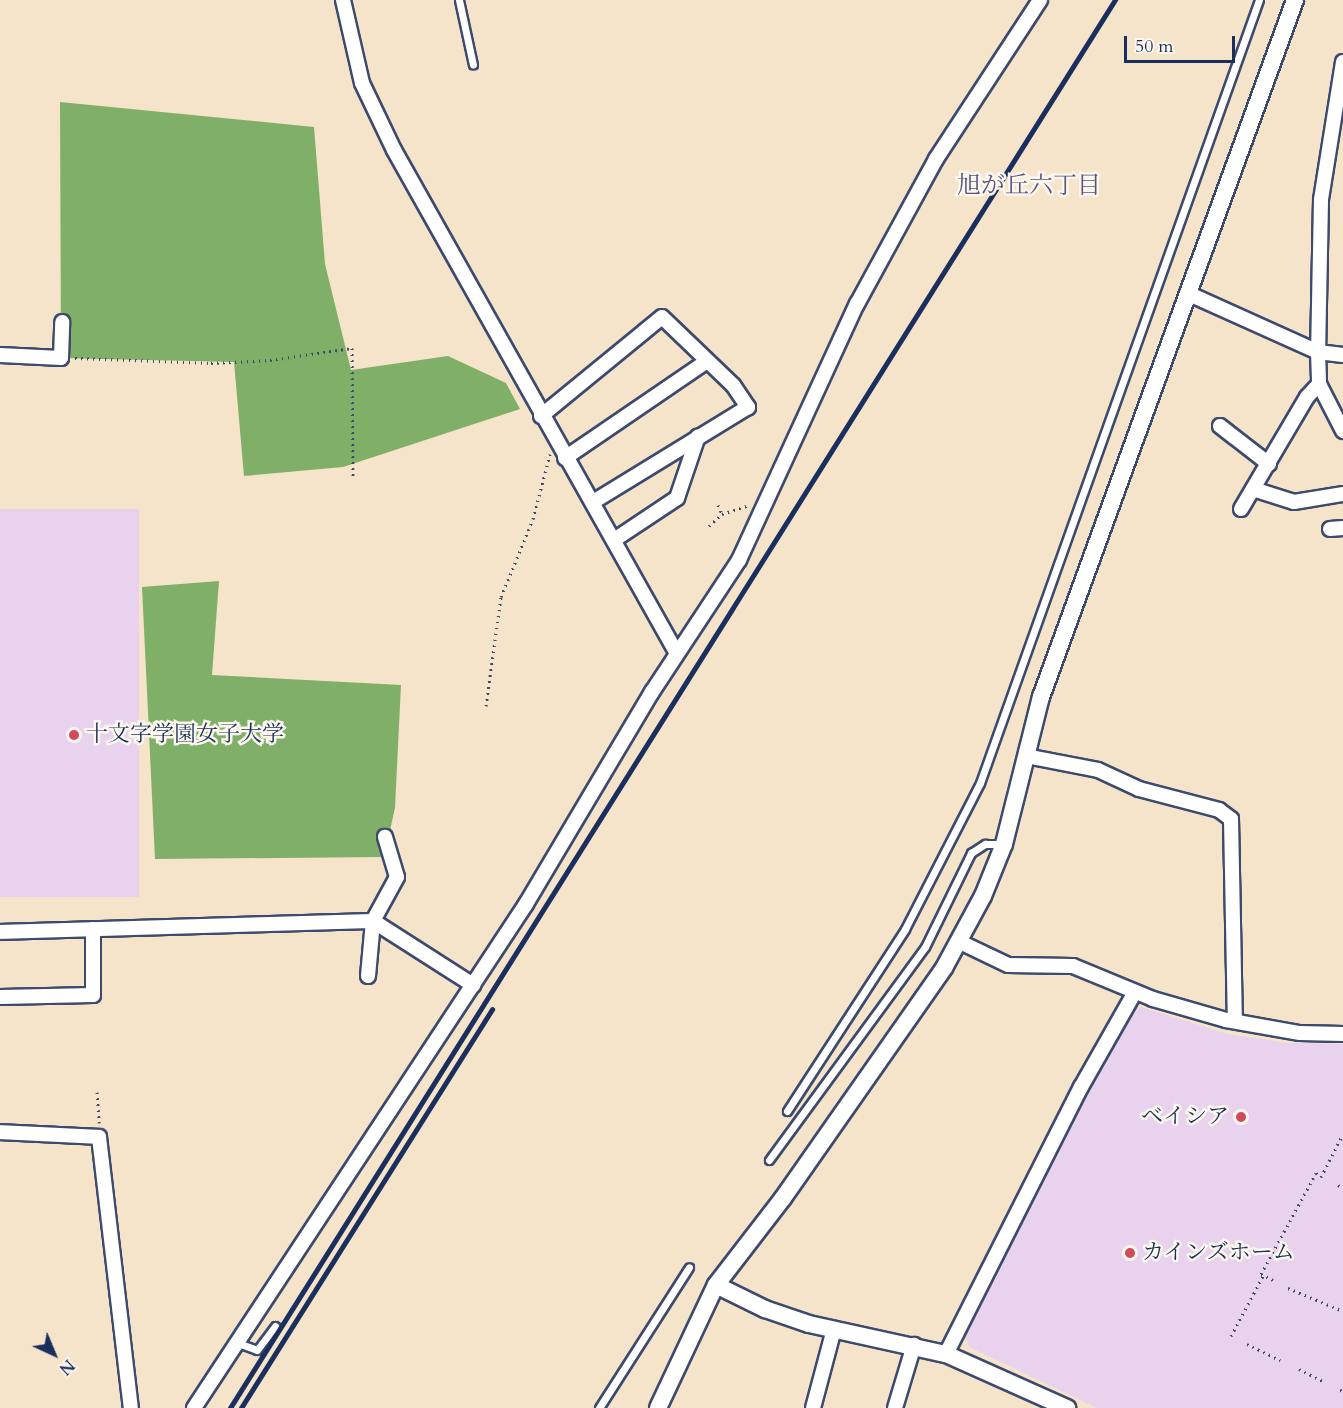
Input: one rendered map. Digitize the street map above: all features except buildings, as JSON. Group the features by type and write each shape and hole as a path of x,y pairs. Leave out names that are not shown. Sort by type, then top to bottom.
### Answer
{"street":[{"path":"343,0 362,82 394,150 554,439 593,502 676,652"},
{"path":"194,1408 473,985 676,652 739,560 856,304 936,159 1040,0"},
{"path":"658,1408 716,1285 783,1198 960,942 1004,844 1041,697 1186,293 1295,0"},
{"path":"1343,62 1321,200 1318,352 1319,384 1343,432"},
{"path":"1186,293 1318,352 1343,355"},
{"path":"542,416 662,317 707,361 748,407 593,502"},
{"path":"0,355 61,358 62,322"},
{"path":"565,458 707,361"},
{"path":"1240,509 1308,397 1319,384"},
{"path":"1220,427 1269,464"},
{"path":"614,540 677,498 698,436"},
{"path":"1253,489 1294,502 1343,494"},
{"path":"1026,756 1098,770 1139,789 1219,810 1231,819 1235,1021"},
{"path":"368,976 373,921 397,877 385,837"},
{"path":"0,932 373,921 473,985"},
{"path":"0,998 93,995 93,929"},
{"path":"960,942 1008,965 1073,966 1135,992 1235,1021 1300,1033 1343,1034"},
{"path":"946,1354 1081,1087 1135,992"},
{"path":"0,1132 99,1137 130,1408"},
{"path":"716,1285 765,1309 834,1329 946,1354 1067,1408"},
{"path":"813,1408 834,1329"},
{"path":"895,1408 914,1346"}],"lane":[{"path":"459,0 473,65"},
{"path":"787,1111 906,929 980,783 1259,0"},
{"path":"769,1160 925,947 971,853 985,844 1004,844"},
{"path":"599,1408 689,1267"},
{"path":"238,1343 257,1350 275,1326"}],"path":[{"path":"61,358 212,363 270,360 351,348 353,477"},
{"path":"486,706 501,597 533,519 554,439"},
{"path":"709,526 722,514 752,503"},
{"path":"718,505 722,514"},
{"path":"97,1092 99,1137"},
{"path":"1273,1280 1260,1274 1316,1173 1321,1177 1342,1136"},
{"path":"1338,1185 1343,1188"},
{"path":"1231,1336 1263,1276"},
{"path":"1288,1288 1343,1311"},
{"path":"1247,1344 1280,1359"},
{"path":"1299,1369 1325,1382"}],"shaded area":[{"name":"十文字学園女子大学","path":"0,509 139,509 139,897 0,897"},
{"path":"1141,1007 1228,1034 1288,1043 1343,1044 1343,1408 1097,1408 969,1347 965,1336 1080,1102 1134,1009"}],"green space":[{"path":"60,102 314,127 325,264 351,370 448,356 506,383 520,409 343,467 244,476 234,362 61,358"},
{"path":"219,581 212,675 401,685 395,808 384,857 155,859 142,587"}],"railway":[{"path":"230,1408 1115,0"},
{"path":"241,1408 492,1009"}],"place":[{"name":"十文字学園女子大学","path":"74,735"},
{"name":"ベイシア","path":"1241,1117"},
{"name":"カインズホーム","path":"1130,1253"}],"district":[{"name":"旭が丘六丁目","path":"1029,186"}]}
